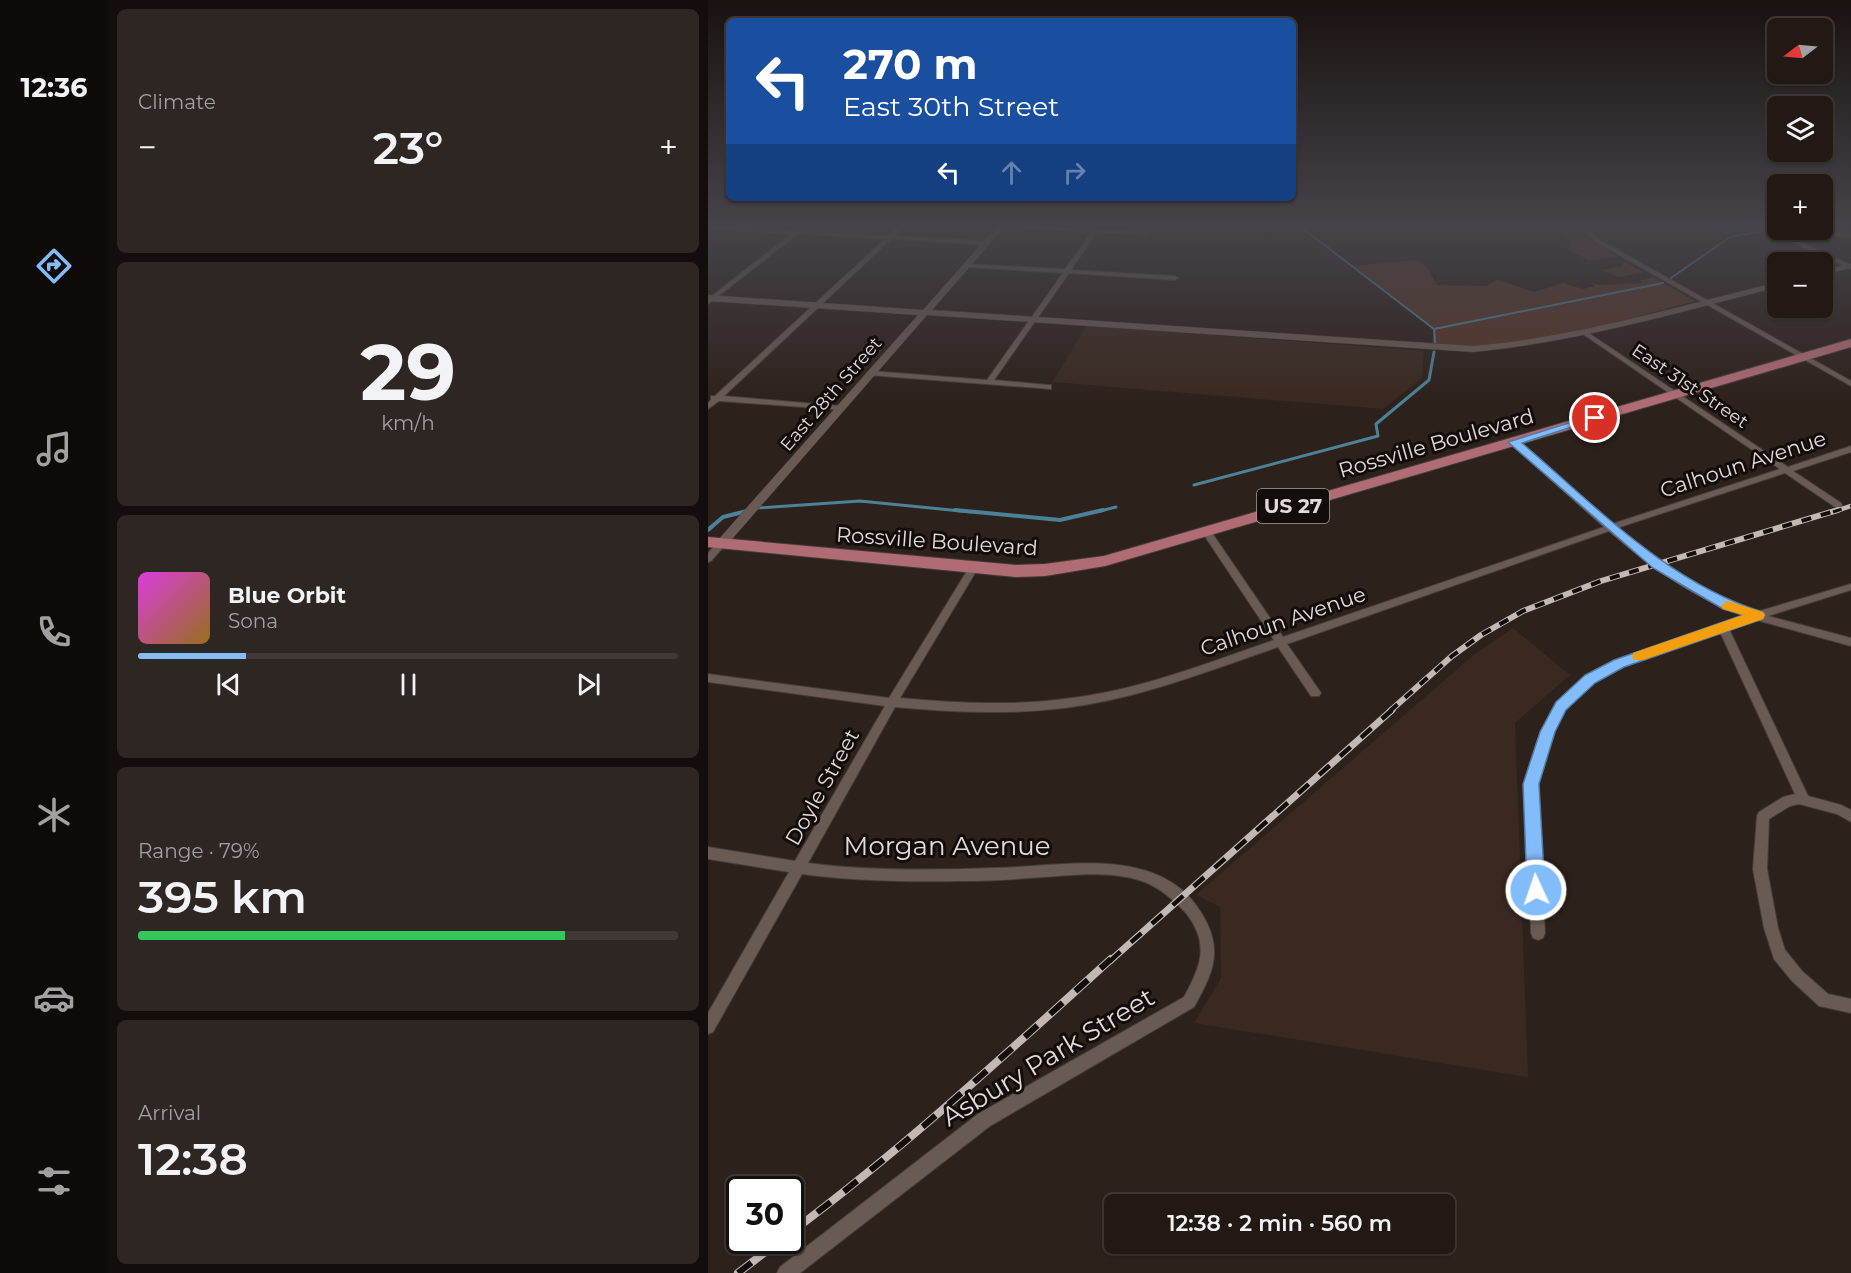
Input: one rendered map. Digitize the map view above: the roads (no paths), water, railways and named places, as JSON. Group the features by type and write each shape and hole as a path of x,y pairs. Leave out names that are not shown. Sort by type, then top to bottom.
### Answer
{"highway":[{"name":"Rossville Boulevard","path":"715,542 974,568 1045,570 1105,561 1851,343"}],"street":[{"path":"710,299 730,283"},
{"path":"708,407 842,283"},
{"name":"East 28th Street","path":"708,559 715,542 840,408 951,283"},
{"path":"989,382 1059,283"},
{"path":"1673,283 1851,384"},
{"path":"710,299 1035,319 1440,348 1504,347 1585,333 1767,287"},
{"name":"East 31st Street","path":"1585,333 1838,505"},
{"path":"871,373 1047,387"},
{"path":"708,397 840,408"},
{"path":"1514,442 1658,566 1728,606 1851,642"},
{"name":"Calhoun Avenue","path":"708,678 893,701 1006,706 1117,695 1174,679 1612,527 1851,449"},
{"path":"1207,531 1315,693"},
{"name":"Doyle Street","path":"708,1027 893,701 974,568"},
{"path":"1538,933 1531,784 1547,732 1561,706 1590,679 1619,664 1758,615 1851,587"},
{"path":"1723,627 1804,800"},
{"path":"1851,817 1840,810 1804,800 1787,801 1763,816 1760,869 1771,928 1779,954 1797,976 1824,1001 1851,1006"},
{"name":"Morgan Avenue","path":"708,853 850,873 995,874 1076,868 1111,871 1148,877 1169,888 1180,899"},
{"name":"Asbury Park Street","path":"786,1273 984,1120 1189,1002 1202,980 1208,955 1205,934 1196,916 1180,899"}],"waterway":[{"path":"1375,283 1434,329"},
{"path":"1434,329 1661,283"},
{"path":"1434,329 1435,342"},
{"path":"1194,485 1378,436 1376,424 1429,380 1434,352"},
{"path":"757,508 860,501 971,512"},
{"path":"1096,512 1116,507"},
{"path":"955,510 1060,520 1103,510"},
{"path":"708,530 723,517 747,511"}],"railway":[{"path":"1833,512 1851,506"},
{"path":"1390,711 1452,656 1481,635 1523,611 1601,581 1838,510"},
{"path":"1110,961 1392,710"},
{"path":"804,1222 914,1134 1111,959"},
{"path":"738,1273 763,1254"}]}
